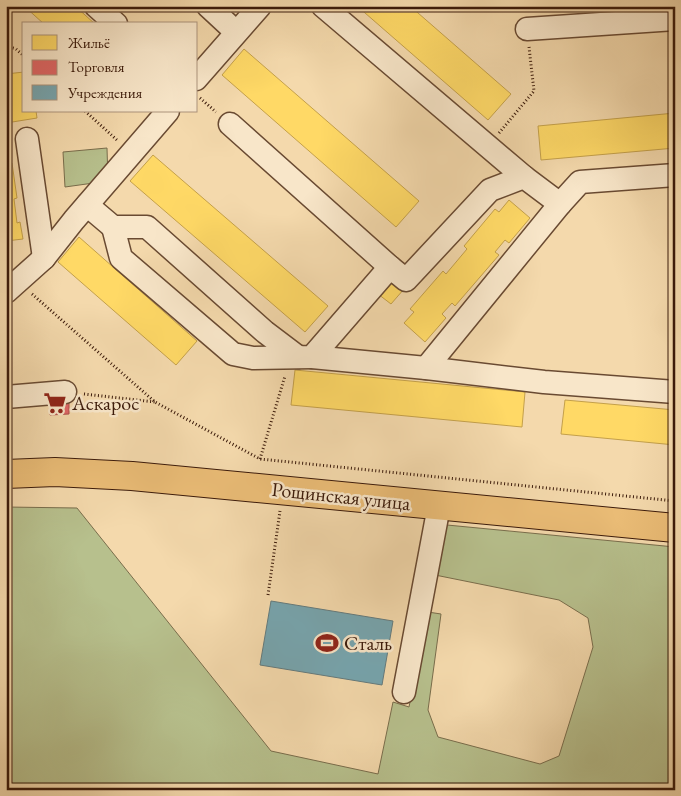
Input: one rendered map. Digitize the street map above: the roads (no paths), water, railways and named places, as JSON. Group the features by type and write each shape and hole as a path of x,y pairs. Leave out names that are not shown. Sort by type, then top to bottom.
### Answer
{"main road":[{"name":"Рощинская улица","path":"6,474 55,472 132,476 675,528"}],"lane":[{"path":"96,6 114,22"},
{"path":"208,6 236,32"},
{"path":"198,77 260,6"},
{"path":"323,6 524,177 560,204"},
{"path":"527,29 675,19"},
{"path":"12,287 44,258 167,112"},
{"path":"230,124 406,280 490,190 524,177"},
{"path":"27,139 44,258"},
{"path":"426,368 580,182 675,175"},
{"path":"87,205 113,227 121,258 233,354 253,358 301,357 426,368 544,382 675,392"},
{"path":"113,227 147,227 265,332 301,357"},
{"path":"301,357 390,267"},
{"path":"6,397 65,392"},
{"path":"404,692 439,506"}],"place":[{"name":"Аскарос","path":"55,403"},
{"name":"Сталь","path":"327,643"}]}
